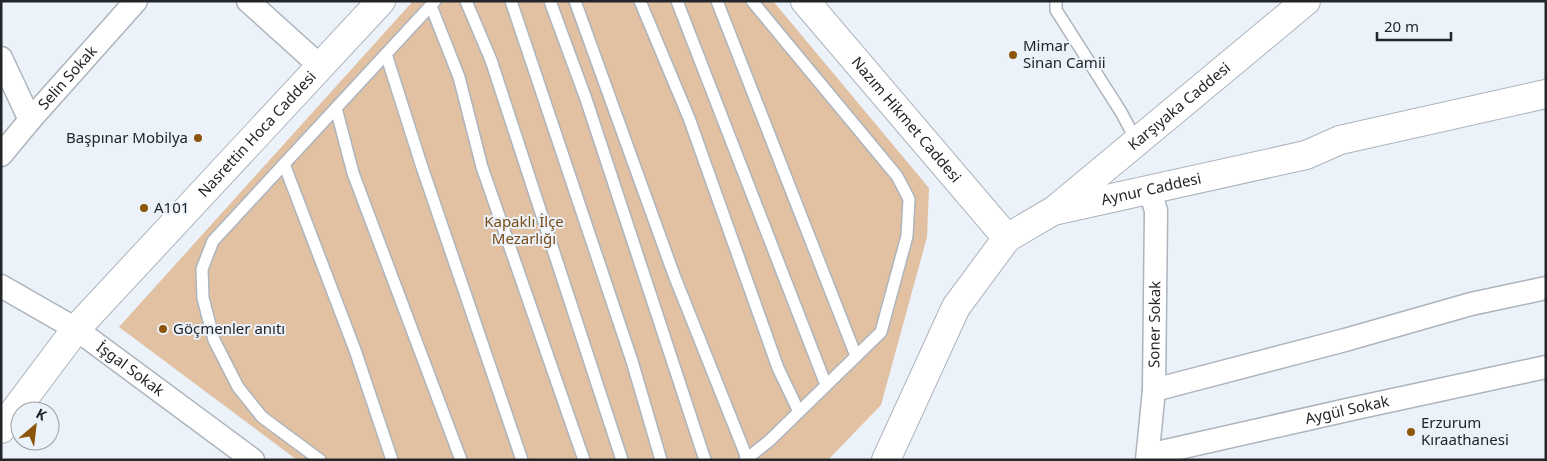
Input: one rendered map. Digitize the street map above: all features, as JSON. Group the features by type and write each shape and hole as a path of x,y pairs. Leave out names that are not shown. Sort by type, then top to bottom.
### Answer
{"street":[{"name":"Selin Sokak","path":"1,155 136,1"},
{"path":"248,1 320,66"},
{"name":"Nasrettin Hoca Caddesi","path":"1,429 76,329 380,1"},
{"name":"Nazım Hikmet Caddesi","path":"805,1 1007,238"},
{"name":"Karşıyaka Caddesi","path":"1053,212 1306,1"},
{"path":"1,58 30,120"},
{"name":"Aynur Caddesi","path":"886,460 956,307 1007,238 1053,212 1306,155 1340,140 1546,94"},
{"name":"Soner Sokak","path":"1147,457 1154,390 1156,211 1150,190"},
{"name":"İşgal Sokak","path":"1,286 76,329 253,460"},
{"path":"1154,390 1345,340 1471,304 1546,288"},
{"name":"Aygül Sokak","path":"1147,457 1356,408 1546,367"}],"lane":[{"path":"466,1 490,60 622,460"},
{"path":"511,1 632,361 661,460"},
{"path":"550,1 586,99 705,460"},
{"path":"575,1 674,275 746,459 769,441 881,332 907,236 909,199 897,176 752,1"},
{"path":"640,1 688,118 778,368 799,412"},
{"path":"678,1 826,385"},
{"path":"717,1 856,356"},
{"path":"1056,1 1056,10 1121,112 1137,142"},
{"path":"320,460 262,417 238,386 214,340 203,298 202,269 213,241 433,4 459,77 482,167 584,460"},
{"path":"386,54 421,164 522,460"},
{"path":"336,108 353,174 462,460"},
{"path":"284,164 355,350 392,460"}],"green space":[{"name":"Kapaklı İlçe Mezarlığı","path":"413,1 773,1 929,188 927,237 881,405 828,460 297,460 119,327"}],"place":[{"name":"Mimar Sinan Camii","path":"1013,55"},
{"name":"Başpınar Mobilya","path":"198,138"},
{"name":"A101","path":"144,208"},
{"name":"Göçmenler anıtı","path":"163,329"},
{"name":"Erzurum Kıraathanesi","path":"1411,432"}]}
